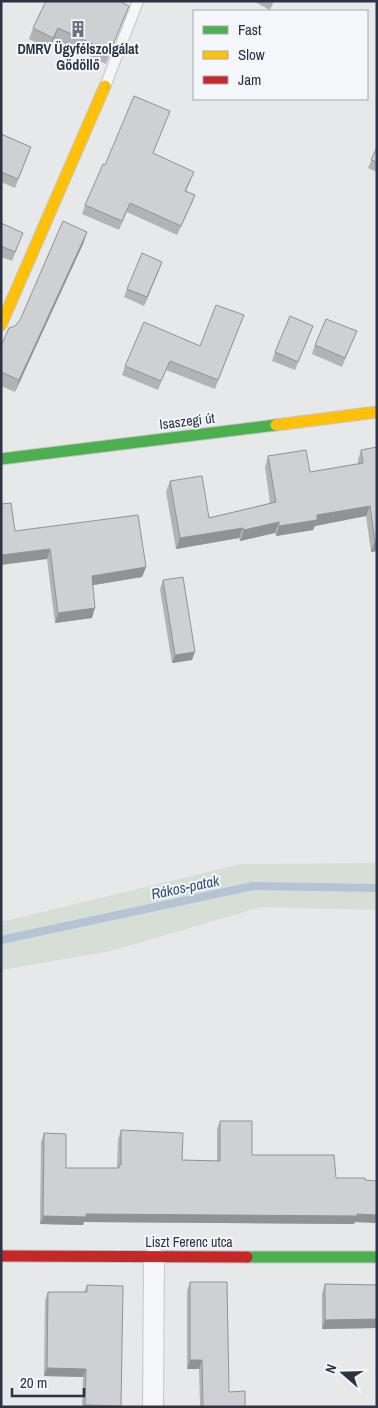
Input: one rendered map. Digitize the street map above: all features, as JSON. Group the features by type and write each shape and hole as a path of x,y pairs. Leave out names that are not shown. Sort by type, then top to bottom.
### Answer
{"street":[{"path":"1,325 105,86"},
{"name":"Isaszegi út","path":"1,459 377,412"},
{"name":"Liszt Ferenc utca","path":"1,1256 377,1257"},
{"path":"153,1407 154,1257"}],"lane":[{"path":"105,86 138,1"}],"shaded area":[{"path":"377,863 377,910 261,907 111,951 1,970 1,922 241,864"}],"building":[{"name":"DMRV Ügyfélszolgálat Gödöllő","path":"46,1 119,1 129,6 110,52 58,28 53,38 33,28"},
{"path":"134,96 170,111 153,153 194,172 185,191 195,195 181,226 130,203 122,221 85,205 103,164 105,165"},
{"path":"1,134 31,147 18,179 1,172"},
{"path":"377,147 377,162 371,160"},
{"path":"63,221 87,232 19,380 1,372 1,346 9,328 15,326 20,320"},
{"path":"1,223 23,233 15,252 1,246"},
{"path":"142,253 162,262 147,297 127,289"},
{"path":"216,305 244,315 218,380 170,361 161,381 125,366 144,322 200,346"},
{"path":"290,316 313,326 298,362 275,352"},
{"path":"326,319 357,331 345,358 315,345"},
{"path":"377,447 377,541 375,541 370,506 317,515 317,520 279,526 279,522 244,530 243,528 180,538 170,481 202,476 209,518 276,502 268,456 306,450 310,472 363,463 361,450"},
{"path":"11,503 15,531 138,515 146,567 92,576 95,608 58,613 50,549 1,555 1,504"},
{"path":"183,577 195,652 175,655 163,580"},
{"path":"220,1121 252,1121 252,1155 334,1155 336,1178 365,1178 365,1180 377,1181 377,1215 86,1214 86,1217 43,1216 44,1133 66,1134 66,1168 119,1168 119,1165 121,1165 121,1130 183,1133 182,1160 220,1161"},
{"path":"190,1282 227,1282 229,1392 245,1391 245,1407 203,1407 202,1360 190,1360"},
{"path":"325,1284 377,1285 377,1319 325,1320"},
{"path":"87,1285 123,1286 121,1406 85,1405 86,1369 47,1368 48,1292 87,1292"}],"waterway":[{"name":"Rákos-patak","path":"1,940 253,886 377,888"}],"traffic: fast":[{"path":"1,459 276,425"},
{"path":"247,1257 377,1257"}],"traffic: slow":[{"path":"1,325 105,86"},
{"path":"276,425 377,412"}],"traffic: jam":[{"path":"1,1256 247,1257"}],"place":[{"name":"DMRV Ügyfélszolgálat Gödöllő","path":"78,29"}]}
